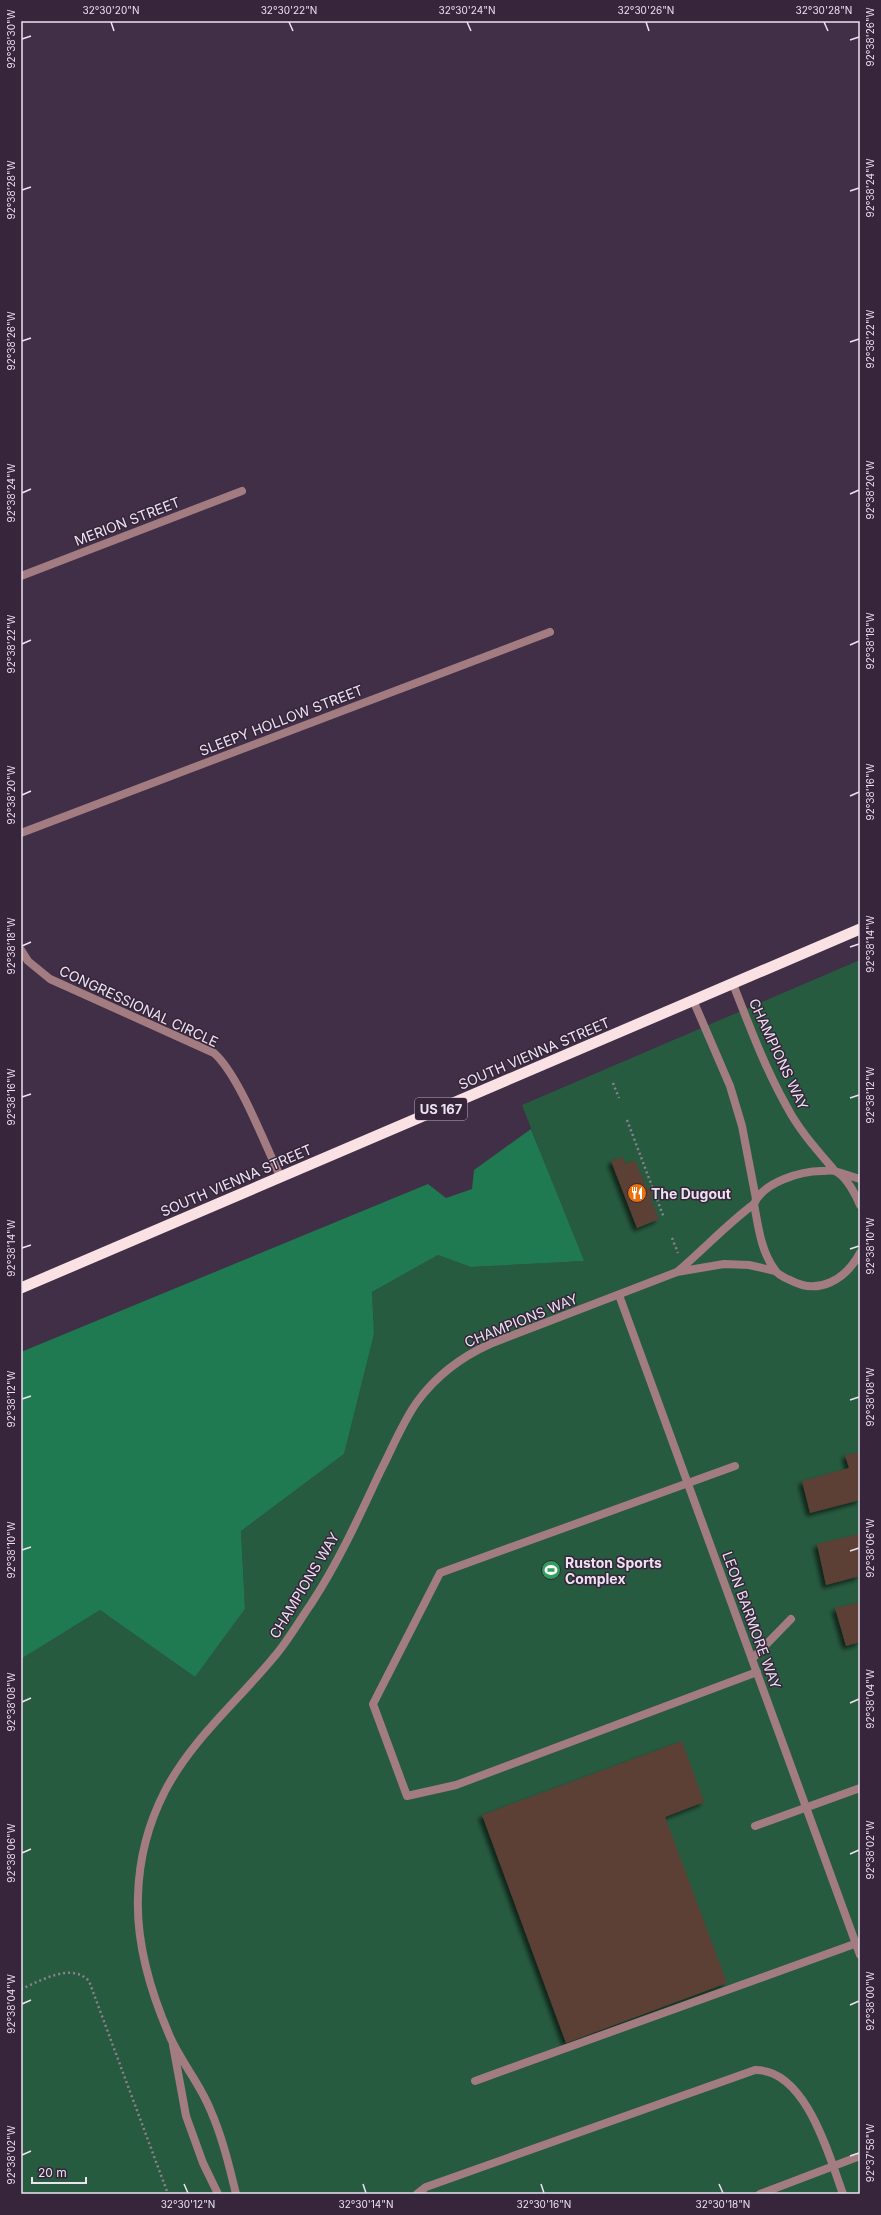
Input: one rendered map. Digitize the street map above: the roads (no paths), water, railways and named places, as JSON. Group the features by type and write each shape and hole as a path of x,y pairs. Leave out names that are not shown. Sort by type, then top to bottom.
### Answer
{"highway":[{"name":"SOUTH VIENNA STREET","path":"21,1288 860,929"}],"street":[{"name":"MERION STREET","path":"21,576 242,491"},
{"name":"SLEEPY HOLLOW STREET","path":"21,833 550,632"},
{"name":"CONGRESSIONAL CIRCLE","path":"21,950 28,961 50,979 214,1053 221,1059 239,1090 281,1178"},
{"name":"CHAMPIONS WAY","path":"733,984 753,1034 787,1106 804,1133 850,1186 860,1205"},
{"path":"693,1000 730,1086 742,1126 764,1249 775,1271"},
{"name":"CHAMPIONS WAY","path":"677,1272 712,1242 740,1214 773,1185 791,1175 807,1171 836,1171 860,1179"},
{"name":"CHAMPIONS WAY","path":"236,2194 227,2155 210,2107 172,2040 156,1999 144,1958 139,1928 138,1896 142,1858 150,1824 180,1763 199,1739 276,1655 309,1607 356,1524 403,1424 417,1402 437,1378 466,1355 490,1344 677,1272 724,1264 749,1265 775,1271 794,1283 816,1287 838,1280 849,1270 860,1253"},
{"name":"LEON BARMORE WAY","path":"619,1295 806,1808 858,1942 860,1955"},
{"path":"735,1466 440,1573 373,1704 407,1796 456,1786 757,1672"},
{"path":"752,1659 791,1620"},
{"path":"755,1826 860,1788"},
{"path":"475,2081 858,1942"},
{"name":"CHAMPIONS WAY","path":"172,2040 186,2116 203,2163 218,2194"},
{"path":"417,2194 426,2187 755,2070 766,2070 778,2075 804,2102 816,2122 843,2194"},
{"path":"760,2194 860,2156"}],"place":[{"name":"The Dugout","path":"637,1193"},
{"name":"Ruston Sports Complex","path":"551,1570"}]}
